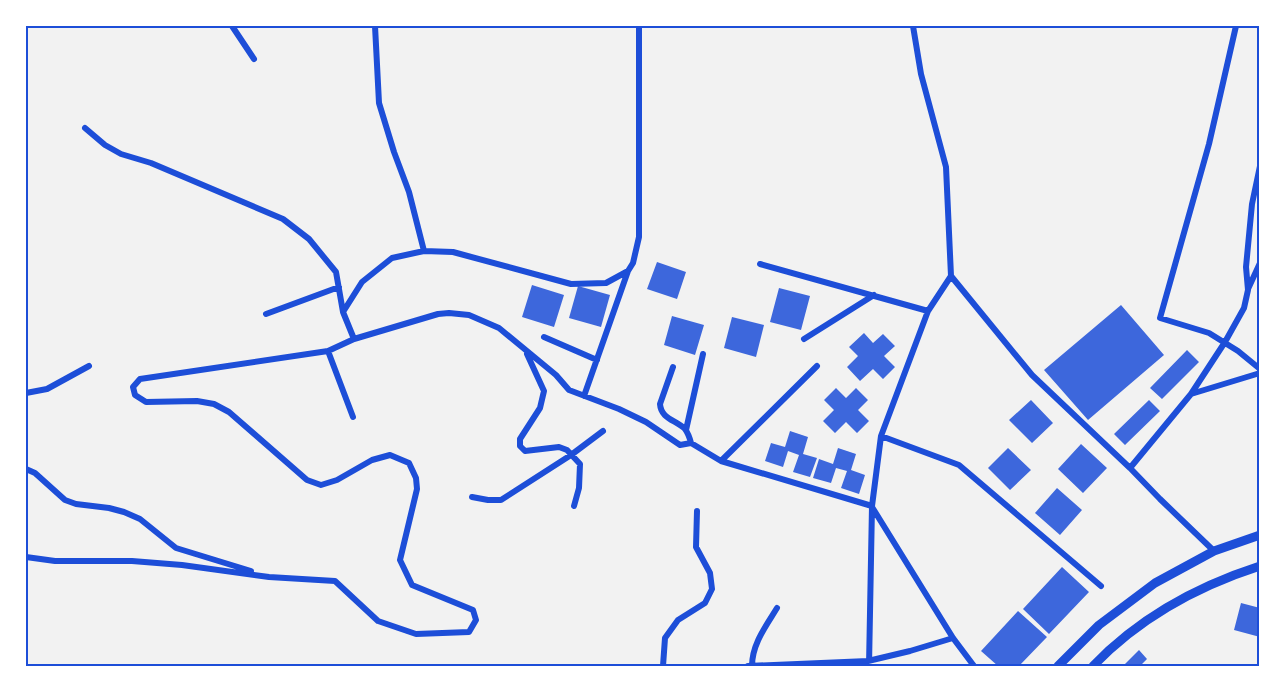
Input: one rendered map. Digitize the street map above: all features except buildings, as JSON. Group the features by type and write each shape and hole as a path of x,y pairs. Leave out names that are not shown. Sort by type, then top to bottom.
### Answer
{"main road":[{"path":"1058,666 1100,625 1155,583 1214,550 1260,534"},
{"path":"1093,666 1124,638 1172,604 1231,575 1260,566"}],"street":[{"path":"232,26 254,59"},
{"path":"375,26 379,103 394,152 410,192 423,251"},
{"path":"584,396 628,271 633,264 639,237 639,26"},
{"path":"868,664 872,506 881,436 928,311 951,276 946,167 921,74 913,26"},
{"path":"1191,394 1260,371 1238,351 1209,333 1160,318 1209,144 1236,26"},
{"path":"85,128 105,145 121,154 151,163 283,219 309,239 336,272 343,312 354,339"},
{"path":"1248,290 1246,267 1252,204 1260,166"},
{"path":"343,312 362,282 392,258 423,251 453,252 571,284 606,283 628,271"},
{"path":"1130,468 1191,394 1225,342 1244,308 1248,290 1260,263"},
{"path":"760,264 928,311"},
{"path":"951,276 1032,375 1214,550"},
{"path":"266,314 339,287"},
{"path":"804,339 874,296"},
{"path":"26,557 55,561 132,561 182,565 269,577 335,581 378,621 416,634 469,632 476,621 472,610 412,585 400,560 417,489 416,478 409,463 390,455 372,460 338,480 321,485 307,480 229,412 214,404 197,401 146,402 135,395 134,387 140,379 328,351 354,339 438,314 470,315 499,328 555,375 569,390 620,409 680,446 692,443"},
{"path":"544,337 597,360"},
{"path":"328,351 353,417"},
{"path":"525,351 544,391 540,408 520,439 520,446 525,451 559,447 567,450 580,464 579,488 574,506"},
{"path":"686,430 703,354"},
{"path":"26,393 47,389 89,366"},
{"path":"721,461 817,366"},
{"path":"673,367 660,404 661,410 663,414 686,430 692,443 721,461 872,506 953,638 974,666"},
{"path":"472,497 501,500 571,455 603,431"},
{"path":"881,436 958,465 1101,586"},
{"path":"26,469 35,473 65,500 124,512 140,519 176,548 269,577"},
{"path":"663,666 665,638 678,620 705,603 712,589 710,573 696,547 697,511"},
{"path":"777,608 755,646 750,666 868,664 953,638"}]}
